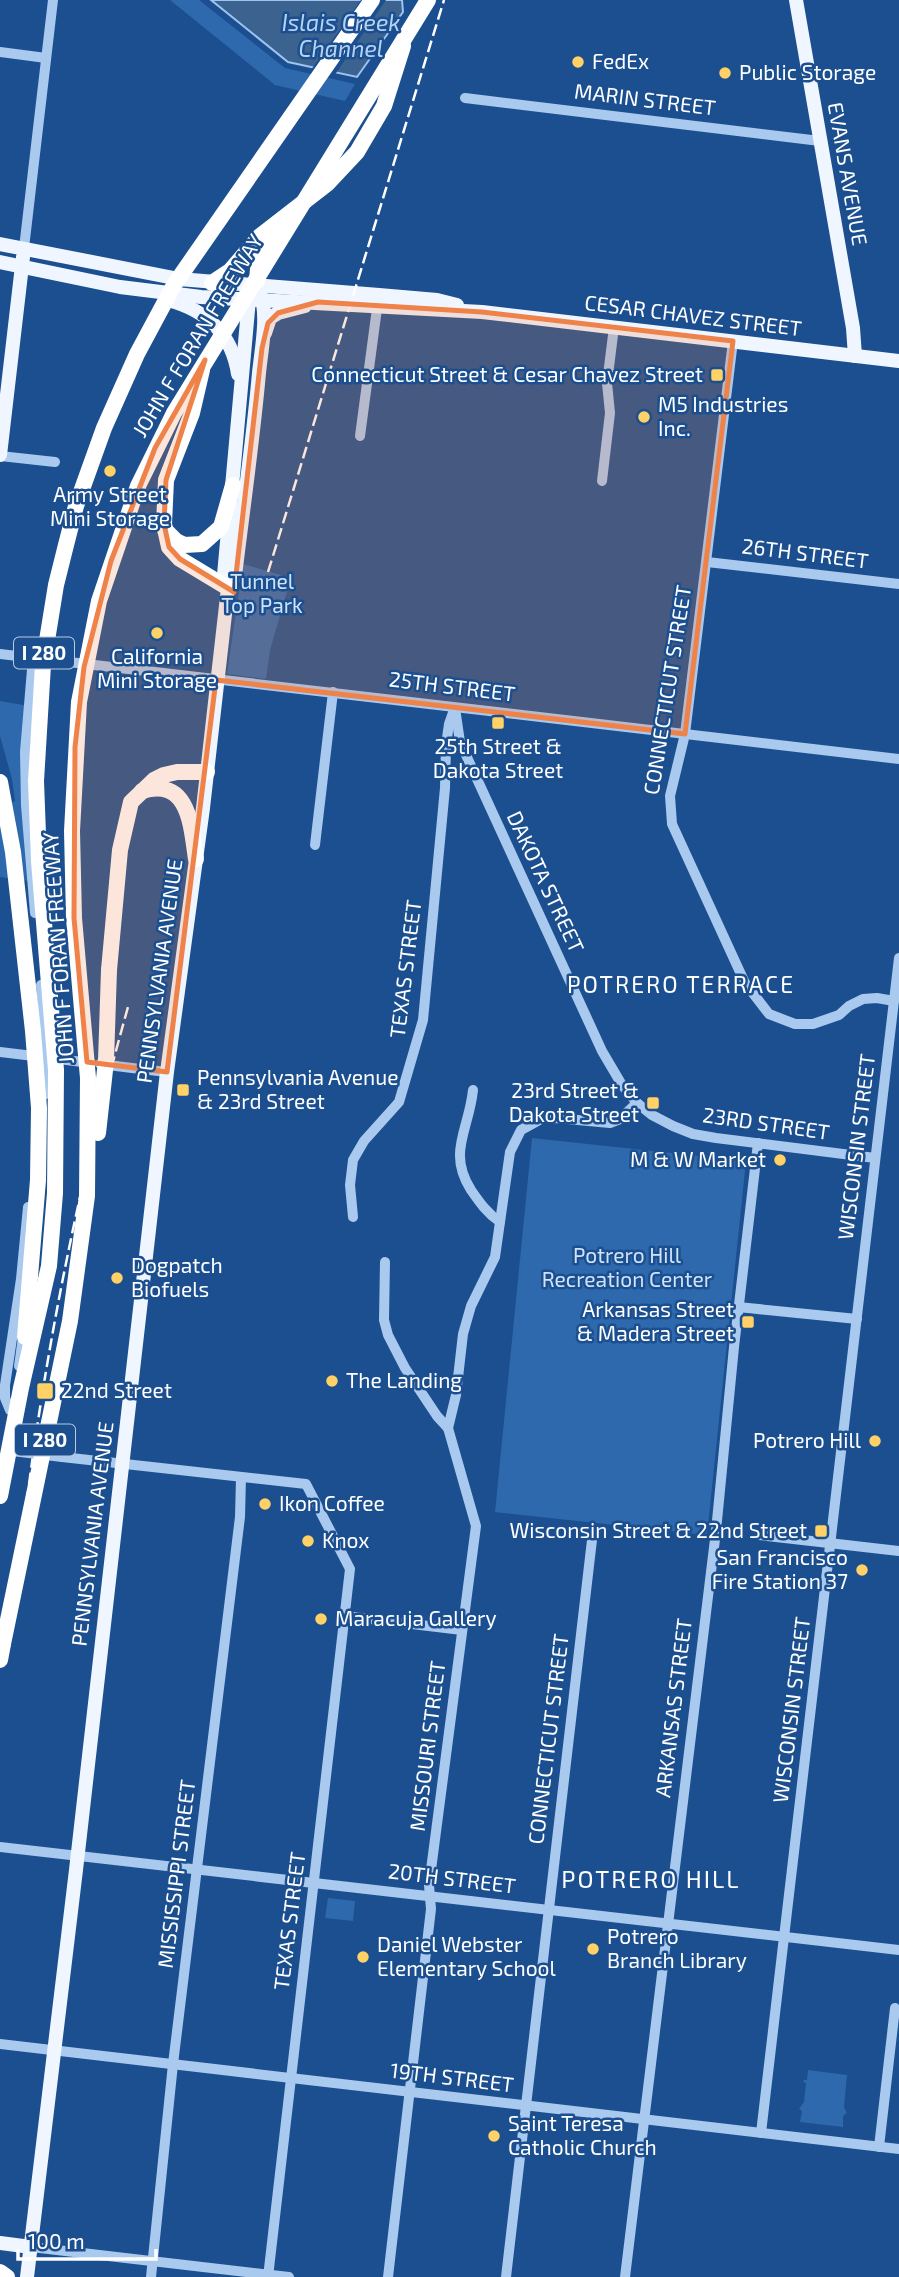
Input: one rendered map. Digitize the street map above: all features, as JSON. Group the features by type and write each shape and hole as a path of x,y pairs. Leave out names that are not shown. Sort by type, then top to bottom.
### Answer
{"highway":[{"name":"I 280","path":"0,1496 49,1266 55,1194 56,1070 39,861 36,768 43,665 56,585 76,506 104,428 137,354 174,285 372,0"},
{"path":"212,283 230,271 260,236 343,168 368,136 384,106 418,0"},
{"name":"JOHN F FORAN FREEWAY","path":"1,1652 70,1321 87,1196 88,1078 74,918 73,790 79,702 99,601 124,523 155,448 205,360 428,0"},
{"path":"256,295 259,256 272,226"},
{"path":"205,360 191,413 166,480 164,527 169,547 180,559 228,589"},
{"path":"164,527 176,541 184,545 202,544 221,527 233,485"},
{"path":"83,1236 106,1060 111,934 120,850 128,812 131,802 164,775 207,772"},
{"path":"0,782 13,852 39,1108 38,1180 21,1388"},
{"path":"142,791 161,789 178,797 185,804 191,821 196,859"},
{"path":"0,2272 6,2277"}],"main road":[{"name":"EVANS AVENUE","path":"796,0 853,328 855,356"},
{"name":"CESAR CHAVEZ STREET","path":"0,244 212,283 256,295 318,302 437,300 482,312 899,361"},
{"path":"0,455 24,248"},
{"name":"CESAR CHAVEZ STREET","path":"0,262 120,287 378,300"},
{"path":"120,287 185,304 205,315 219,328 231,348 237,365 241,397"},
{"name":"PENNSYLVANIA AVENUE","path":"228,589 236,576 262,348 256,295"},
{"name":"PENNSYLVANIA AVENUE","path":"27,2277 78,1857 167,1072 207,772 228,589 224,575 241,397 256,295"},
{"path":"262,348 270,318 278,313 318,302"},
{"path":"0,2243 31,2247"}],"street":[{"path":"24,248 53,0"},
{"path":"0,52 46,58"},
{"name":"MARIN STREET","path":"465,98 820,141"},
{"path":"360,436 378,300"},
{"path":"602,481 610,414 607,383 614,327"},
{"name":"CONNECTICUT STREET","path":"733,341 685,734 670,796 673,824 745,983 769,1014 782,1020 813,1024 839,1015 863,999 877,998 895,1008"},
{"path":"0,455 55,462"},
{"name":"26TH STREET","path":"707,562 899,584"},
{"name":"25TH STREET","path":"0,654 899,758"},
{"path":"33,658 26,752 26,805 47,1057 39,1161 29,1191 20,1292 5,1385 5,1398 10,1410 6,1450 241,1477"},
{"path":"315,845 333,692"},
{"name":"DAKOTA STREET","path":"455,708 460,742 596,1038 611,1068 637,1103"},
{"name":"TEXAS STREET","path":"353,1217 350,1185 353,1160 364,1141 399,1102 422,1028 445,788 446,745 455,708"},
{"name":"WISCONSIN STREET","path":"761,2133 899,958"},
{"path":"0,1052 167,1072"},
{"path":"473,1090 459,1154 460,1168 486,1212 500,1222"},
{"name":"MISSOURI STREET","path":"388,2277 431,1909 429,1885 476,1526 448,1428 456,1395 463,1334 471,1306 495,1257 510,1152 521,1130 541,1119 610,1124 620,1119 637,1103"},
{"name":"23RD STREET","path":"637,1103 652,1115 694,1134 875,1158"},
{"name":"ARKANSAS STREET","path":"625,2277 716,1531 738,1307 758,1143"},
{"path":"385,1262 384,1320 388,1335 405,1368 448,1428"},
{"path":"738,1307 857,1319"},
{"name":"TEXAS STREET","path":"241,1477 306,1484 350,1569 268,2276"},
{"name":"MISSISSIPPI STREET","path":"151,2277 173,2064 240,1517 241,1477"},
{"path":"759,1535 899,1551"},
{"name":"CONNECTICUT STREET","path":"506,2277 592,1540"},
{"path":"345,1616 462,1630"},
{"name":"20TH STREET","path":"0,1847 899,1950"},
{"path":"879,2147 895,2008"},
{"name":"19TH STREET","path":"0,2044 899,2149"},
{"path":"31,2247 289,2277"}],"highlighted area":[{"path":"318,302 482,312 733,341 685,734 216,680 167,1072 87,1062 74,918 75,747 84,667 111,561 155,448 205,360 166,480 164,524 169,547 180,559 234,592 262,348 268,323 278,313"}],"green space":[{"path":"170,0 199,0 285,68 355,84 345,101 275,85"},
{"name":"Tunnel Top Park","path":"243,564 291,578 270,650 266,679 227,674"},
{"path":"0,701 29,706 29,881 0,877 0,808 15,801 0,736"},
{"name":"Potrero Hill Recreation Center","path":"532,1138 746,1161 707,1535 495,1512"},
{"path":"328,1898 355,1901 353,1921 325,1918"},
{"path":"808,2070 847,2075 844,2107 847,2113 843,2116 843,2127 800,2122 802,2111 799,2109 804,2102 806,2083 803,2082 807,2080"}],"water":[{"name":"Islais Creek Channel","path":"211,0 402,0 403,12 357,77 288,62"}],"pier":[{"path":"361,0 386,0 334,76 311,70"}],"railway":[{"path":"268,572 444,0"},
{"path":"19,1569 37,1427 61,1286 92,1146 128,1007"}],"place":[{"name":"FedEx","path":"578,62"},
{"name":"Public Storage","path":"725,73"},
{"name":"Connecticut Street & Cesar Chavez Street","path":"717,375"},
{"name":"M5 Industries Inc.","path":"644,417"},
{"name":"Army Street Mini Storage","path":"110,471"},
{"name":"California Mini Storage","path":"157,633"},
{"name":"25th Street & Dakota Street","path":"498,723"},
{"name":"Pennsylvania Avenue & 23rd Street","path":"183,1090"},
{"name":"23rd Street & Dakota Street","path":"653,1103"},
{"name":"M & W Market","path":"780,1160"},
{"name":"Dogpatch Biofuels","path":"117,1278"},
{"name":"Arkansas Street & Madera Street","path":"748,1322"},
{"name":"The Landing","path":"332,1381"},
{"name":"22nd Street","path":"45,1391"},
{"name":"Potrero Hill","path":"875,1441"},
{"name":"Ikon Coffee","path":"265,1504"},
{"name":"Wisconsin Street & 22nd Street","path":"821,1531"},
{"name":"Knox","path":"308,1541"},
{"name":"San Francisco Fire Station 37","path":"862,1570"},
{"name":"Maracuja Gallery","path":"321,1619"},
{"name":"Potrero Branch Library","path":"593,1949"},
{"name":"Daniel Webster Elementary School","path":"363,1957"},
{"name":"Saint Teresa Catholic Church","path":"494,2136"}],"district":[{"name":"POTRERO TERRACE","path":"681,985"},
{"name":"POTRERO HILL","path":"651,1880"}]}
